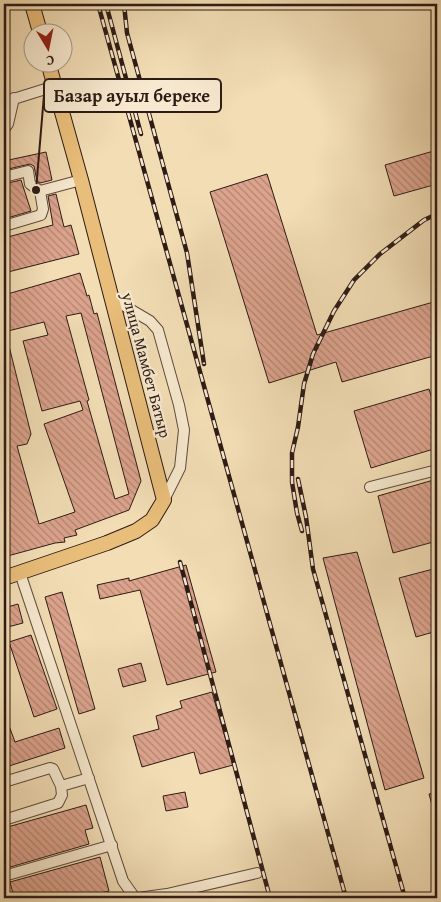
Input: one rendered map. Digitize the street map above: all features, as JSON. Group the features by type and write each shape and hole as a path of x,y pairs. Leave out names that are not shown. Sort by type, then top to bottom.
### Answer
{"main road":[{"path":"32,4 37,22"},
{"name":"улица Мамбет Батыр","path":"50,72 82,180 164,500"},
{"path":"4,578 108,543 136,531 152,520 164,500"}],"street":[{"path":"4,129 8,124 9,100 54,86"},
{"path":"4,177 28,171 30,184 40,191 43,209 41,215 4,226"},
{"path":"40,191 82,180"},
{"path":"111,298 127,306 158,330 180,404 184,430 180,468 164,500"},
{"path":"370,487 437,470"},
{"path":"20,573 123,880 137,898 167,894 256,873"},
{"path":"4,782 50,768 53,770 61,786 62,795 58,803 4,820"},
{"path":"61,786 88,778"},
{"path":"4,876 112,845"}],"building":[{"path":"437,150 437,184 394,196 385,165"},
{"path":"46,152 52,180 40,183 37,181 34,166 30,164 4,170 4,161"},
{"path":"267,174 317,335 437,301 437,355 342,382 336,362 269,383 210,192"},
{"path":"21,180 31,211 4,219 4,184"},
{"path":"56,194 64,227 71,225 79,254 4,273 4,238 53,225 48,196"},
{"path":"80,273 94,314 97,313 141,481 129,510 75,530 77,535 64,538 65,542 4,557 4,335 6,334 31,434 27,444 17,446 39,524 75,512 44,424 83,410 80,401 42,411 23,341 48,335 44,322 4,332 4,295","holes":["81,313 129,494 115,499 87,401 89,400 66,316"]},
{"path":"429,389 437,415 437,448 371,468 354,411"},
{"path":"437,479 437,541 393,553 378,496"},
{"path":"357,552 424,778 385,790 323,558"},
{"path":"186,565 216,672 167,685 140,590 100,599 97,585 129,578 129,581"},
{"path":"437,568 437,631 416,637 399,578"},
{"path":"62,592 95,709 79,714 45,597"},
{"path":"18,604 23,623 4,628 4,608"},
{"path":"31,635 57,709 34,717 9,642"},
{"path":"141,663 146,681 123,687 118,669"},
{"path":"212,692 233,765 200,774 194,752 142,767 133,736 159,729 156,716 182,708 180,701"},
{"path":"4,712 15,742 59,728 65,748 6,767 4,759"},
{"path":"185,792 188,807 166,811 163,796"},
{"path":"437,792 437,816 435,816 429,794"},
{"path":"86,805 93,828 85,830 89,844 7,868 4,859 6,859 4,828"},
{"path":"100,857 109,891 84,898 14,898 10,882"}],"railway":[{"path":"98,4 346,898"},
{"path":"106,4 141,134"},
{"path":"124,4 127,33 187,253 204,364"},
{"path":"302,531 292,482 292,453 304,384 313,354 334,311 354,280 380,254 424,220 437,214"},
{"path":"298,479 306,517 313,569 405,898"},
{"path":"180,562 270,898"}],"place":[{"name":"Базар ауыл береке","path":"36,190"}]}
